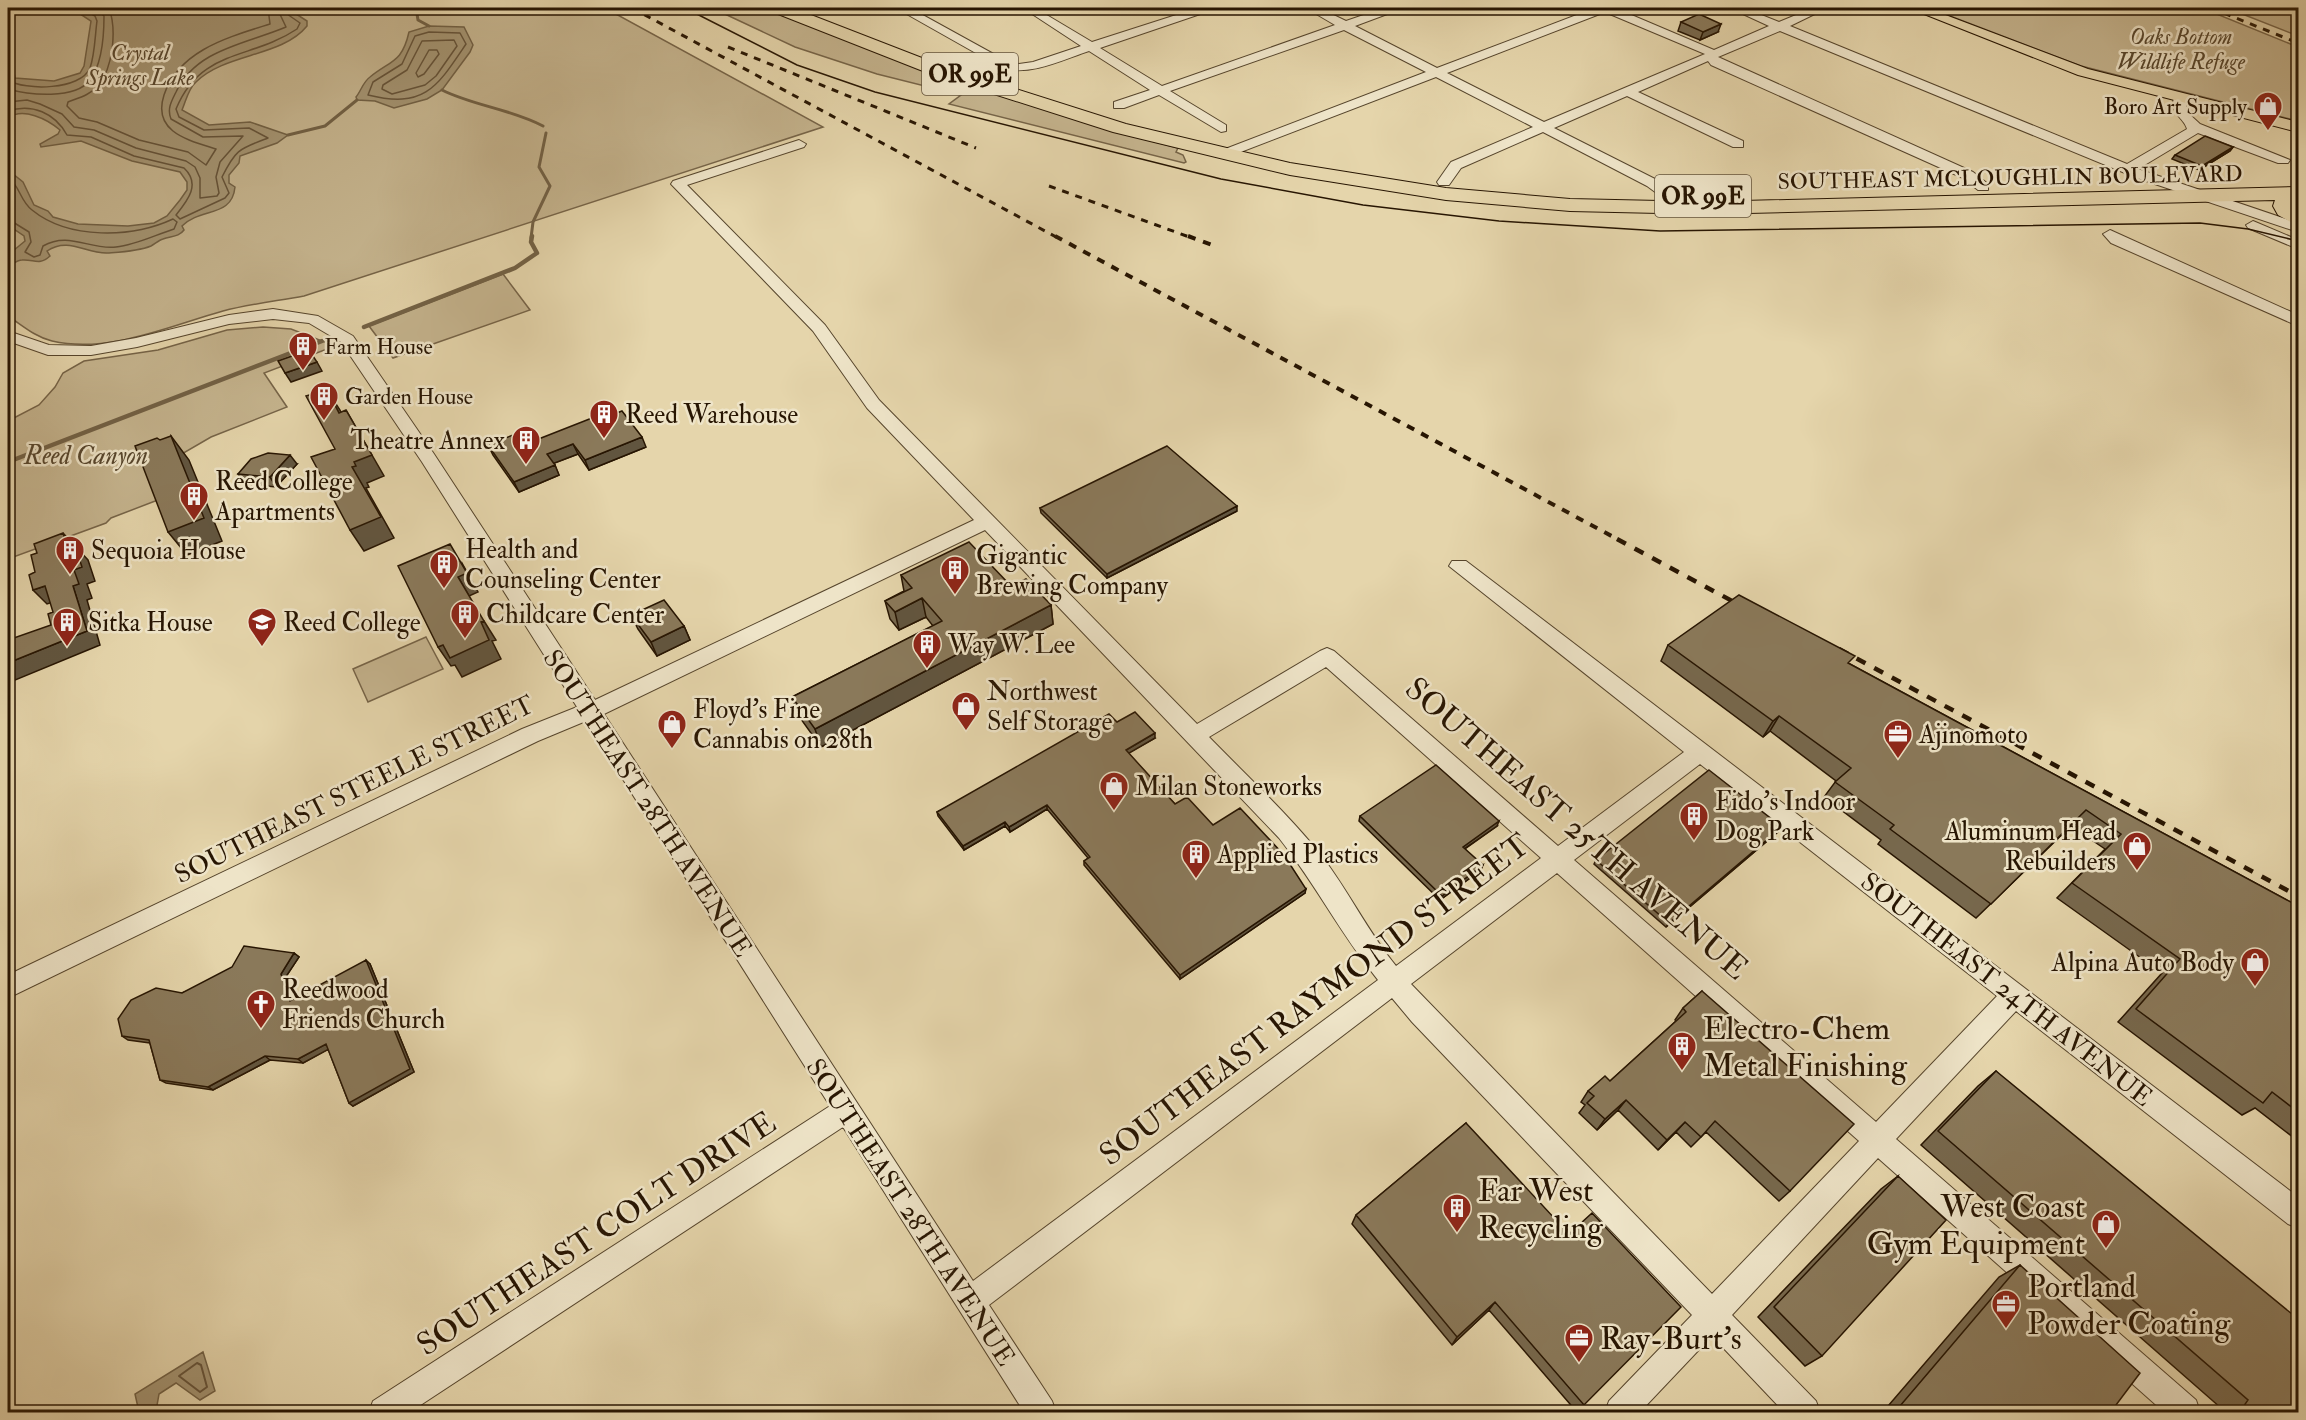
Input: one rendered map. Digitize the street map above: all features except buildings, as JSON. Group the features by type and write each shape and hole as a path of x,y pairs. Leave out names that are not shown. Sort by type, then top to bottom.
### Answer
{"highway":[{"name":"SOUTHEAST MCLOUGHLIN BOULEVARD","path":"778,8 878,48 980,84 1120,128 1325,176 1412,190 1493,199 1601,206 1715,208 2197,195 2297,189"},
{"name":"SOUTHEAST MCLOUGHLIN BOULEVARD","path":"796,8 883,43 1034,94 1244,147 1347,168 1444,182 1543,192 1666,196 2166,184 2297,189"},
{"path":"2297,189 2285,200 2283,206 2285,211 2298,220"}],"main road":[{"path":"1916,8 2083,72 2298,127"}],"street":[{"path":"902,8 1004,64 1019,68 1208,8"},
{"path":"1028,8 1221,128"},
{"path":"1167,8 1183,16"},
{"path":"1311,8 1652,183 1666,196"},
{"path":"1119,105 1394,8"},
{"path":"1225,154 1605,8 1706,50 1715,62 1968,175 1983,187"},
{"path":"1735,8 2166,184 2298,228"},
{"path":"1444,182 1456,165 1822,8"},
{"path":"1626,91 1738,144"},
{"path":"2180,97 2181,113 2195,127 2283,160"},
{"path":"2128,169 2192,132 2195,127"},
{"path":"799,144 678,184 819,328 868,399 1302,848 1373,956 1422,1014 1805,1413"},
{"path":"2197,195 2298,245"},
{"path":"2110,234 2116,240 2298,321"},
{"name":"SOUTHEAST 28TH AVENUE","path":"8,336 44,350 75,352 130,345 218,321 249,316 304,318 324,323 343,335 428,458 845,1111 1041,1413"},
{"name":"SOUTHEAST STEELE STREET","path":"8,987 530,735 589,711 986,522"},
{"name":"SOUTHEAST 24TH AVENUE","path":"1459,566 2298,1214"},
{"name":"SOUTHEAST 25TH AVENUE","path":"1194,735 1327,656 2185,1411"},
{"name":"SOUTHEAST RAYMOND STREET","path":"970,1301 1700,752"},
{"path":"1620,1413 2015,996"},
{"name":"SOUTHEAST COLT DRIVE","path":"384,1413 845,1111"}],"green space":[{"path":"8,8 605,8 823,127 304,296 253,304 117,341 73,344 52,341 34,334 8,316"},
{"path":"712,8 765,8 914,67 1110,130 1178,148 1176,152 1183,155 1186,162 949,104 961,95 877,74 795,47"},
{"name":"Oaks Bottom Wildlife Refuge","path":"1929,8 2202,8 2298,47 2298,121 2081,66"},
{"name":"Oaks Bottom Wildlife Refuge","path":"2227,8 2298,8 2298,36"},
{"path":"503,274 530,310 393,358 369,326"},
{"name":"Reed Canyon","path":"263,327 291,329 335,346 264,373 287,407 211,437 154,470 163,498 111,518 106,523 8,559 8,421 39,405 55,387 63,373 84,361 158,350 227,330"},
{"path":"426,637 443,669 368,702 353,669"}],"water":[{"name":"Crystal Springs Lake","path":"71,8 287,8 307,21 307,26 283,44 222,65 208,73 191,88 182,110 209,125 250,122 288,135 277,143 240,156 239,163 229,175 229,183 235,187 233,197 228,204 190,220 182,226 184,230 177,235 146,248 119,252 101,253 63,245 47,251 50,256 43,261 20,260 8,266 8,255 25,241 24,236 8,225 8,170 23,182 34,205 48,211 53,217 78,224 128,226 154,223 167,216 187,190 187,182 180,172 132,161 81,141 41,147 40,144 58,134 60,130 42,118 28,114 8,118 8,74 14,73 15,78 54,81 80,73 84,66 91,21"},
{"path":"429,26 464,27 473,45 442,90 427,99 394,108 375,101 357,100 356,97 368,79 395,60 403,50 409,32"},
{"path":"203,1352 215,1391 200,1400 176,1383 159,1394 156,1411 139,1412 135,1394"}],"waterway":[{"path":"416,8 418,20 429,26"},
{"path":"442,90 518,115 543,126"},
{"path":"288,135 325,126 357,100"},
{"path":"531,238 533,222 550,186 539,167 546,133"},
{"path":"364,327 515,268 537,253 531,242 532,236"},
{"path":"8,462 322,341"}],"tram line":[{"path":"685,8 797,65 875,92 1221,179 1363,205 1499,221 1660,231 2200,223 2248,229 2298,241"}],"railway":[{"path":"632,8 1058,238"},
{"path":"2211,8 2298,43"},
{"path":"728,47 976,148"},
{"path":"1049,186 1192,238"},
{"path":"1055,236 1619,540"},
{"path":"1188,236 1215,246"},
{"path":"1617,539 1747,609"},
{"path":"1839,649 2298,896"}],"place":[{"name":"Boro Art Supply","path":"2268,132"},
{"name":"Farm House","path":"303,372"},
{"name":"Garden House","path":"324,422"},
{"name":"Reed Warehouse","path":"604,440"},
{"name":"Theatre Annex","path":"526,466"},
{"name":"Reed College Apartments","path":"194,522"},
{"name":"Sequoia House","path":"70,576"},
{"name":"Health and Counseling Center","path":"444,590"},
{"name":"Gigantic Brewing Company","path":"955,596"},
{"name":"Childcare Center","path":"465,640"},
{"name":"Sitka House","path":"67,648"},
{"name":"Reed College","path":"262,648"},
{"name":"Way W. Lee","path":"927,670"},
{"name":"Northwest Self Storage","path":"966,732"},
{"name":"Floyd's Fine Cannabis on 28th","path":"672,750"},
{"name":"Ajinomoto","path":"1898,760"},
{"name":"Milan Stoneworks","path":"1114,812"},
{"name":"Fido's Indoor Dog Park","path":"1694,842"},
{"name":"Aluminum Head Rebuilders","path":"2137,872"},
{"name":"Applied Plastics","path":"1196,880"},
{"name":"Alpina Auto Body","path":"2255,988"},
{"name":"Reedwood Friends Church","path":"261,1030"},
{"name":"Electro-Chem Metal Finishing","path":"1682,1072"},
{"name":"Far West Recycling","path":"1457,1234"},
{"name":"West Coast Gym Equipment","path":"2106,1250"},
{"name":"Portland Powder Coating","path":"2006,1330"},
{"name":"Ray-Burt's","path":"1579,1364"}]}
